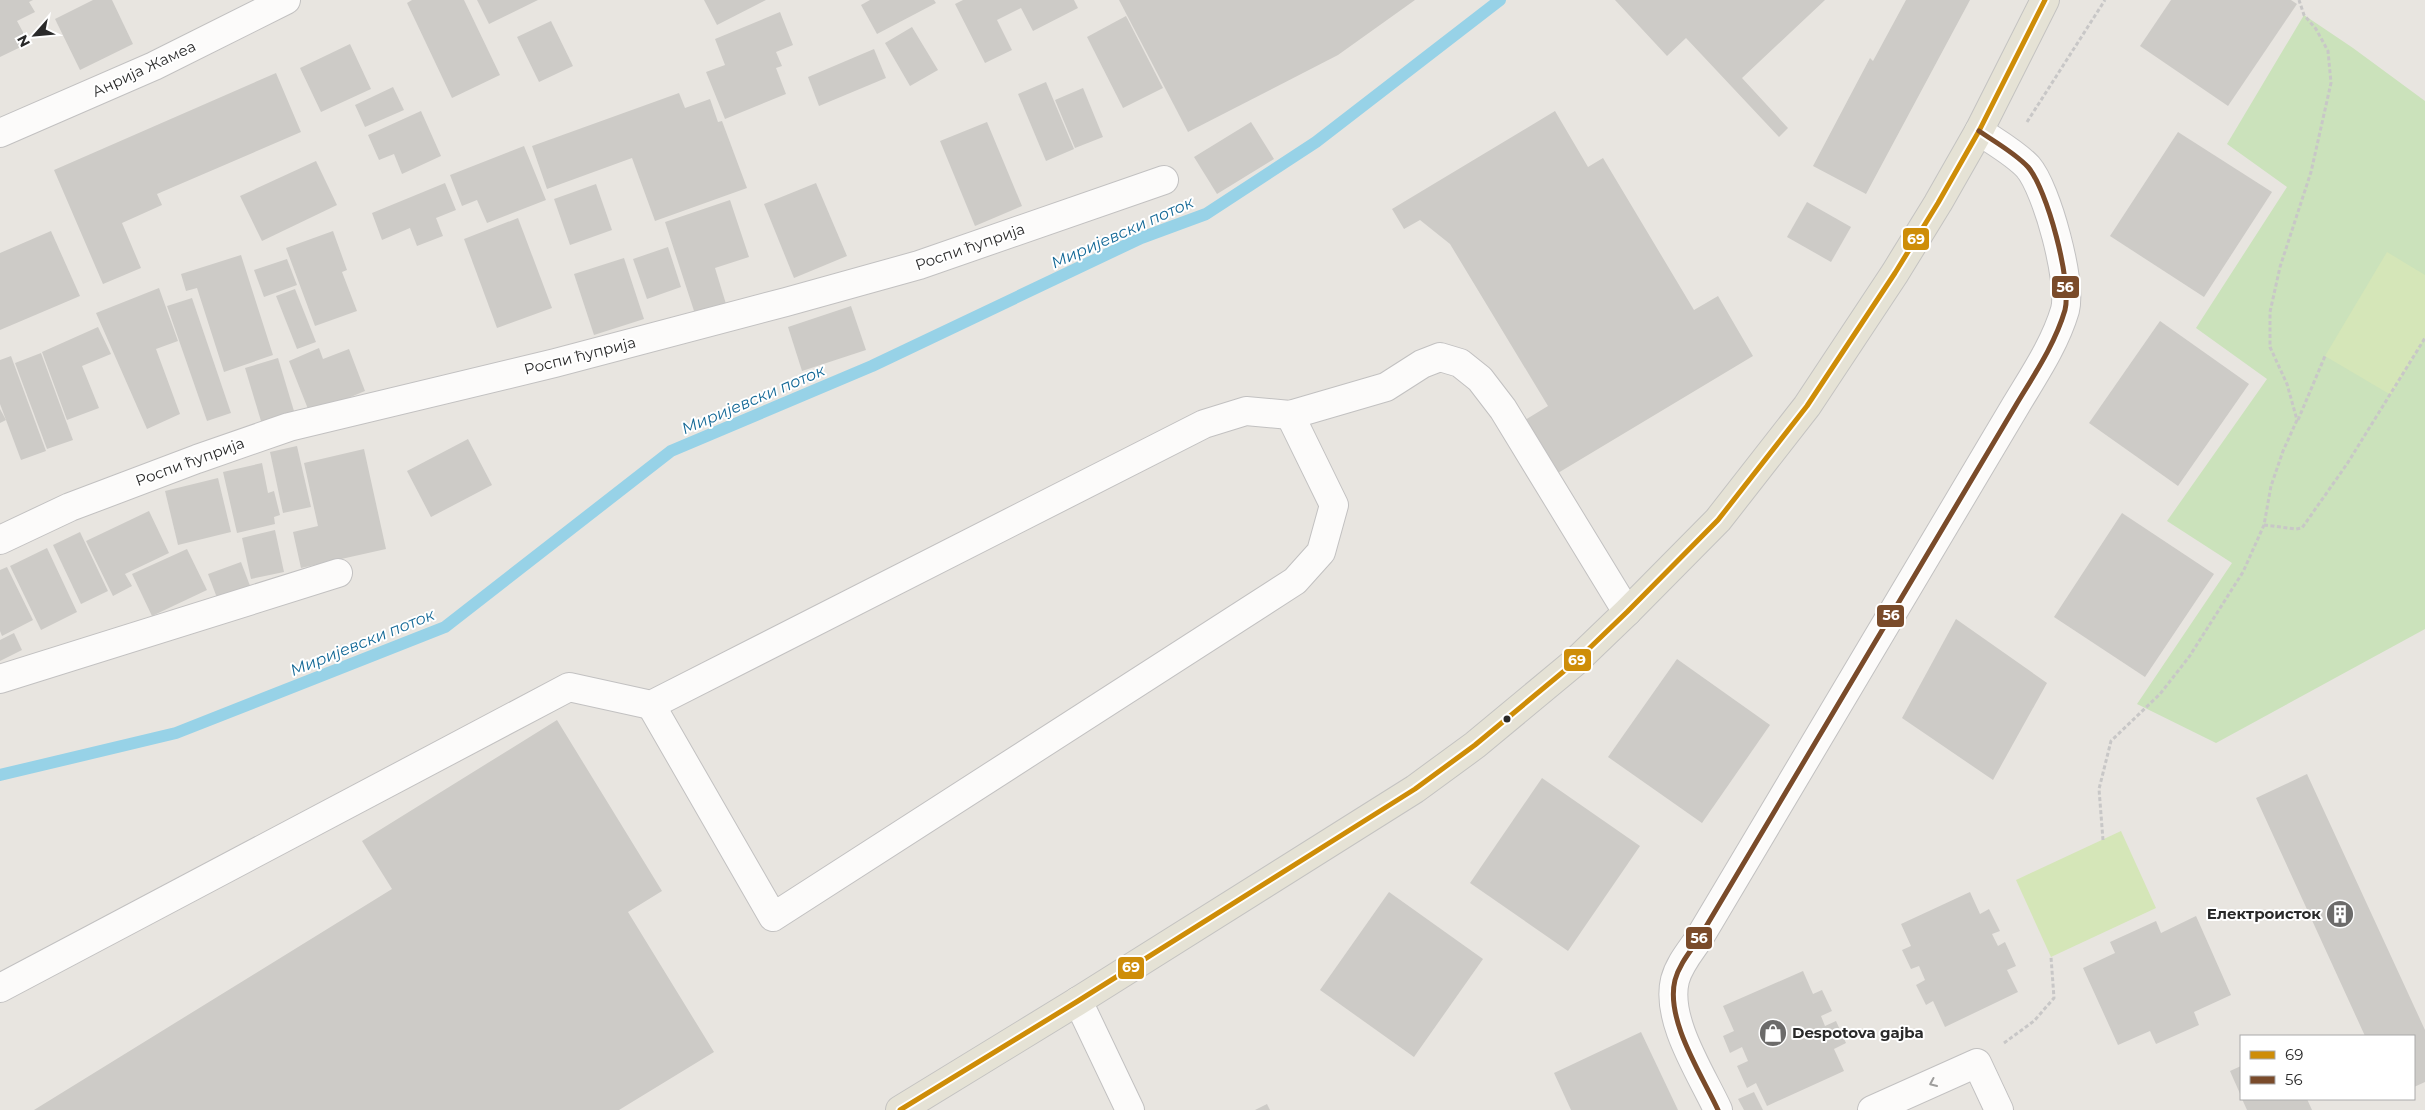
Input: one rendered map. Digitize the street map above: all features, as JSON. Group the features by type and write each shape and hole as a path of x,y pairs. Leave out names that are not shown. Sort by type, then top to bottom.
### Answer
{"main road":[{"path":"900,1110 1078,1001 1415,789 1475,746 1575,662 1627,612 1718,520 1807,406 1895,273 1979,131 2045,0"}],"street":[{"name":"Анрија Жамеа","path":"0,133 154,66 286,0"},
{"path":"1718,1110 1680,1030 1675,1014 1673,996 1675,980 1682,963 1703,932 2021,397 2053,342 2065,308 2064,272 2049,209 2040,186 2028,167 1979,131"},
{"name":"Роспи ћуприја","path":"0,540 70,507 197,459 289,427 546,365 919,265 1164,180"},
{"path":"0,988 570,687 651,705 1204,424 1246,411 1290,415 1386,387 1422,364 1440,357 1460,362 1480,379 1503,408 1627,612"},
{"path":"651,705 773,917 1295,581 1321,552 1334,505 1290,415"},
{"path":"0,679 338,573"},
{"path":"1078,1001 1130,1110"},
{"path":"1872,1110 1977,1063 1999,1110"}],"path":[{"path":"2008,151 2105,0"},
{"path":"2297,420 2287,384 2270,347 2270,312 2280,267 2311,172 2332,83 2328,51 2316,29 2304,15 2299,0"},
{"path":"2264,525 2302,528 2347,464 2425,338"},
{"path":"2103,840 2099,789 2111,741 2160,694 2189,657 2243,572 2264,525 2271,486 2283,451 2325,356"},
{"path":"1977,1063 2034,1021 2054,998 2051,957"}],"green space":[{"path":"2304,15 2425,101 2425,629 2216,743 2137,704 2232,563 2167,521 2267,379 2196,328 2287,187 2227,144"},
{"path":"2387,252 2425,275 2425,338 2391,395 2325,356"},
{"path":"2121,831 2156,908 2051,957 2016,880"}],"building":[{"path":"0,0 33,0 29,2 35,12 17,21 29,43 0,57"},
{"path":"93,0 112,0 133,44 80,70 55,19"},
{"path":"412,0 464,0 500,75 452,98 407,3"},
{"path":"477,0 538,0 489,24"},
{"path":"704,0 766,0 717,25"},
{"path":"870,0 934,0 936,3 877,34 861,5"},
{"path":"963,0 1074,0 1078,8 1033,31 1021,8 997,20 1012,50 985,63 955,4"},
{"path":"1119,0 1415,0 1338,55 1188,132"},
{"path":"1615,0 1825,0 1742,78 1788,128 1779,137 1686,38 1667,56"},
{"path":"1906,0 1970,0 1866,194 1813,166 1870,58 1873,61"},
{"path":"2171,0 2291,0 2297,4 2228,106 2140,46"},
{"path":"780,12 793,45 776,52 782,66 776,68 786,94 725,119 706,72 725,65 715,39"},
{"path":"1126,16 1163,88 1123,108 1087,37"},
{"path":"551,21 573,66 539,82 517,37"},
{"path":"912,27 938,70 910,86 885,43"},
{"path":"350,44 371,89 321,112 300,68"},
{"path":"874,49 886,78 819,106 808,77"},
{"path":"276,73 301,132 157,194 162,205 122,223 141,268 103,284 54,170"},
{"path":"1046,82 1074,149 1046,161 1018,94"},
{"path":"393,87 404,110 365,127 355,105"},
{"path":"1083,88 1103,137 1075,148 1055,100"},
{"path":"679,93 685,108 710,99 718,122 722,121 747,188 655,221 632,158 547,189 532,146"},
{"path":"421,111 441,156 402,174 394,154 379,160 368,135"},
{"path":"1555,111 1588,167 1603,158 1694,310 1718,296 1753,356 1558,473 1525,420 1548,406 1450,244 1420,220 1404,229 1392,209"},
{"path":"987,122 1022,206 975,226 940,141"},
{"path":"1251,122 1274,159 1217,194 1194,157"},
{"path":"2178,132 2272,192 2204,297 2110,236"},
{"path":"524,146 546,200 487,223 477,200 462,206 450,175"},
{"path":"316,161 337,205 262,241 240,196"},
{"path":"445,183 456,210 436,218 443,236 417,246 410,228 382,240 372,213"},
{"path":"816,183 847,256 794,278 764,204"},
{"path":"596,184 612,230 570,245 554,199"},
{"path":"730,200 749,257 715,268 726,304 695,314 665,222"},
{"path":"1807,202 1851,227 1831,262 1787,237"},
{"path":"518,218 552,308 497,328 464,239"},
{"path":"51,231 80,296 0,330 0,253"},
{"path":"333,231 347,270 342,272 357,311 315,326 286,248"},
{"path":"668,247 681,287 647,299 633,259"},
{"path":"241,255 273,355 224,372 197,288 186,291 181,274"},
{"path":"624,258 644,319 594,335 574,274"},
{"path":"287,259 297,285 264,297 254,270"},
{"path":"159,288 178,341 156,349 180,414 147,429 96,313"},
{"path":"295,289 316,342 297,349 276,296"},
{"path":"192,298 231,413 207,421 167,306"},
{"path":"851,306 866,350 802,371 788,327"},
{"path":"2160,321 2249,384 2178,486 2089,423"},
{"path":"98,327 111,354 82,366 99,408 67,420 42,352"},
{"path":"319,348 323,359 349,349 365,391 310,414 289,361"},
{"path":"41,353 73,440 47,449 15,363"},
{"path":"11,356 46,451 21,460 0,404 0,360"},
{"path":"278,358 297,421 264,431 245,368"},
{"path":"0,409 6,420 0,423"},
{"path":"468,439 492,485 431,517 407,471"},
{"path":"297,446 311,507 283,513 270,452"},
{"path":"364,449 386,549 301,568 293,532 318,526 304,463"},
{"path":"262,463 268,493 274,491 280,515 274,517 275,524 237,533 223,472"},
{"path":"218,478 231,532 178,545 165,491"},
{"path":"149,511 169,553 125,574 132,586 113,596 86,541"},
{"path":"2122,513 2214,574 2145,677 2054,617"},
{"path":"275,530 284,572 251,579 242,538"},
{"path":"80,532 108,591 81,604 53,545"},
{"path":"47,548 77,612 41,630 10,566"},
{"path":"187,549 207,590 152,616 132,574"},
{"path":"241,562 252,591 219,603 208,574"},
{"path":"7,567 33,620 2,636 0,631 0,570"},
{"path":"1956,619 2047,683 1993,780 1902,718"},
{"path":"14,633 22,650 0,661 0,640"},
{"path":"1677,659 1770,725 1702,823 1608,757"},
{"path":"557,720 662,891 628,912 714,1052 619,1110 34,1110 392,889 362,841"},
{"name":"Електроисток","path":"2307,774 2425,1030 2425,1082 2415,1087 2415,1035 2365,1035 2256,798"},
{"path":"1542,778 1640,846 1568,951 1470,883"},
{"path":"1389,892 1483,959 1414,1057 1320,990"},
{"path":"1970,892 1980,914 1989,909 2000,931 1992,934 1998,946 2005,942 2016,966 2007,970 2018,992 1945,1027 1933,1001 1926,1005 1916,985 1925,980 1919,966 1911,969 1902,950 1911,946 1901,924"},
{"path":"2196,916 2231,995 2194,1012 2199,1025 2156,1044 2150,1031 2118,1045 2083,968 2115,953 2110,942 2156,921 2161,933"},
{"path":"1803,971 1813,994 1822,990 1832,1011 1821,1016 1825,1026 1836,1021 1846,1043 1834,1049 1844,1071 1767,1106 1756,1083 1747,1088 1737,1066 1748,1061 1742,1047 1730,1053 1723,1036 1734,1031 1723,1006"},
{"path":"1641,1032 1678,1110 1571,1110 1554,1073"},
{"path":"2240,1066 2240,1094 2230,1071"},
{"path":"1754,1092 1763,1110 1744,1110 1738,1099"},
{"path":"2242,1100 2307,1100 2312,1110 2247,1110"},
{"path":"1267,1104 1270,1110 1255,1110"}],"waterway":[{"name":"Миријевски поток","path":"0,775 176,733 445,627 671,451 872,366 1141,238 1206,214 1316,142 1500,0"}],"transit line":[{"name":"69","path":"900,1110 1078,1001 1415,789 1475,745 1575,662 1627,612 1718,520 1807,406 1895,273 1938,203 1979,131 2045,0"},
{"name":"56","path":"1718,1110 1687,1047 1675,1012 1673,996 1675,980 1679,969 2037,371 2056,335 2065,310 2065,279 2061,258 2050,215 2035,178 2028,167 2017,157 1979,131"}],"place":[{"name":"Електроисток","path":"2340,914"},
{"name":"Despotova gajba","path":"1773,1033"}]}
